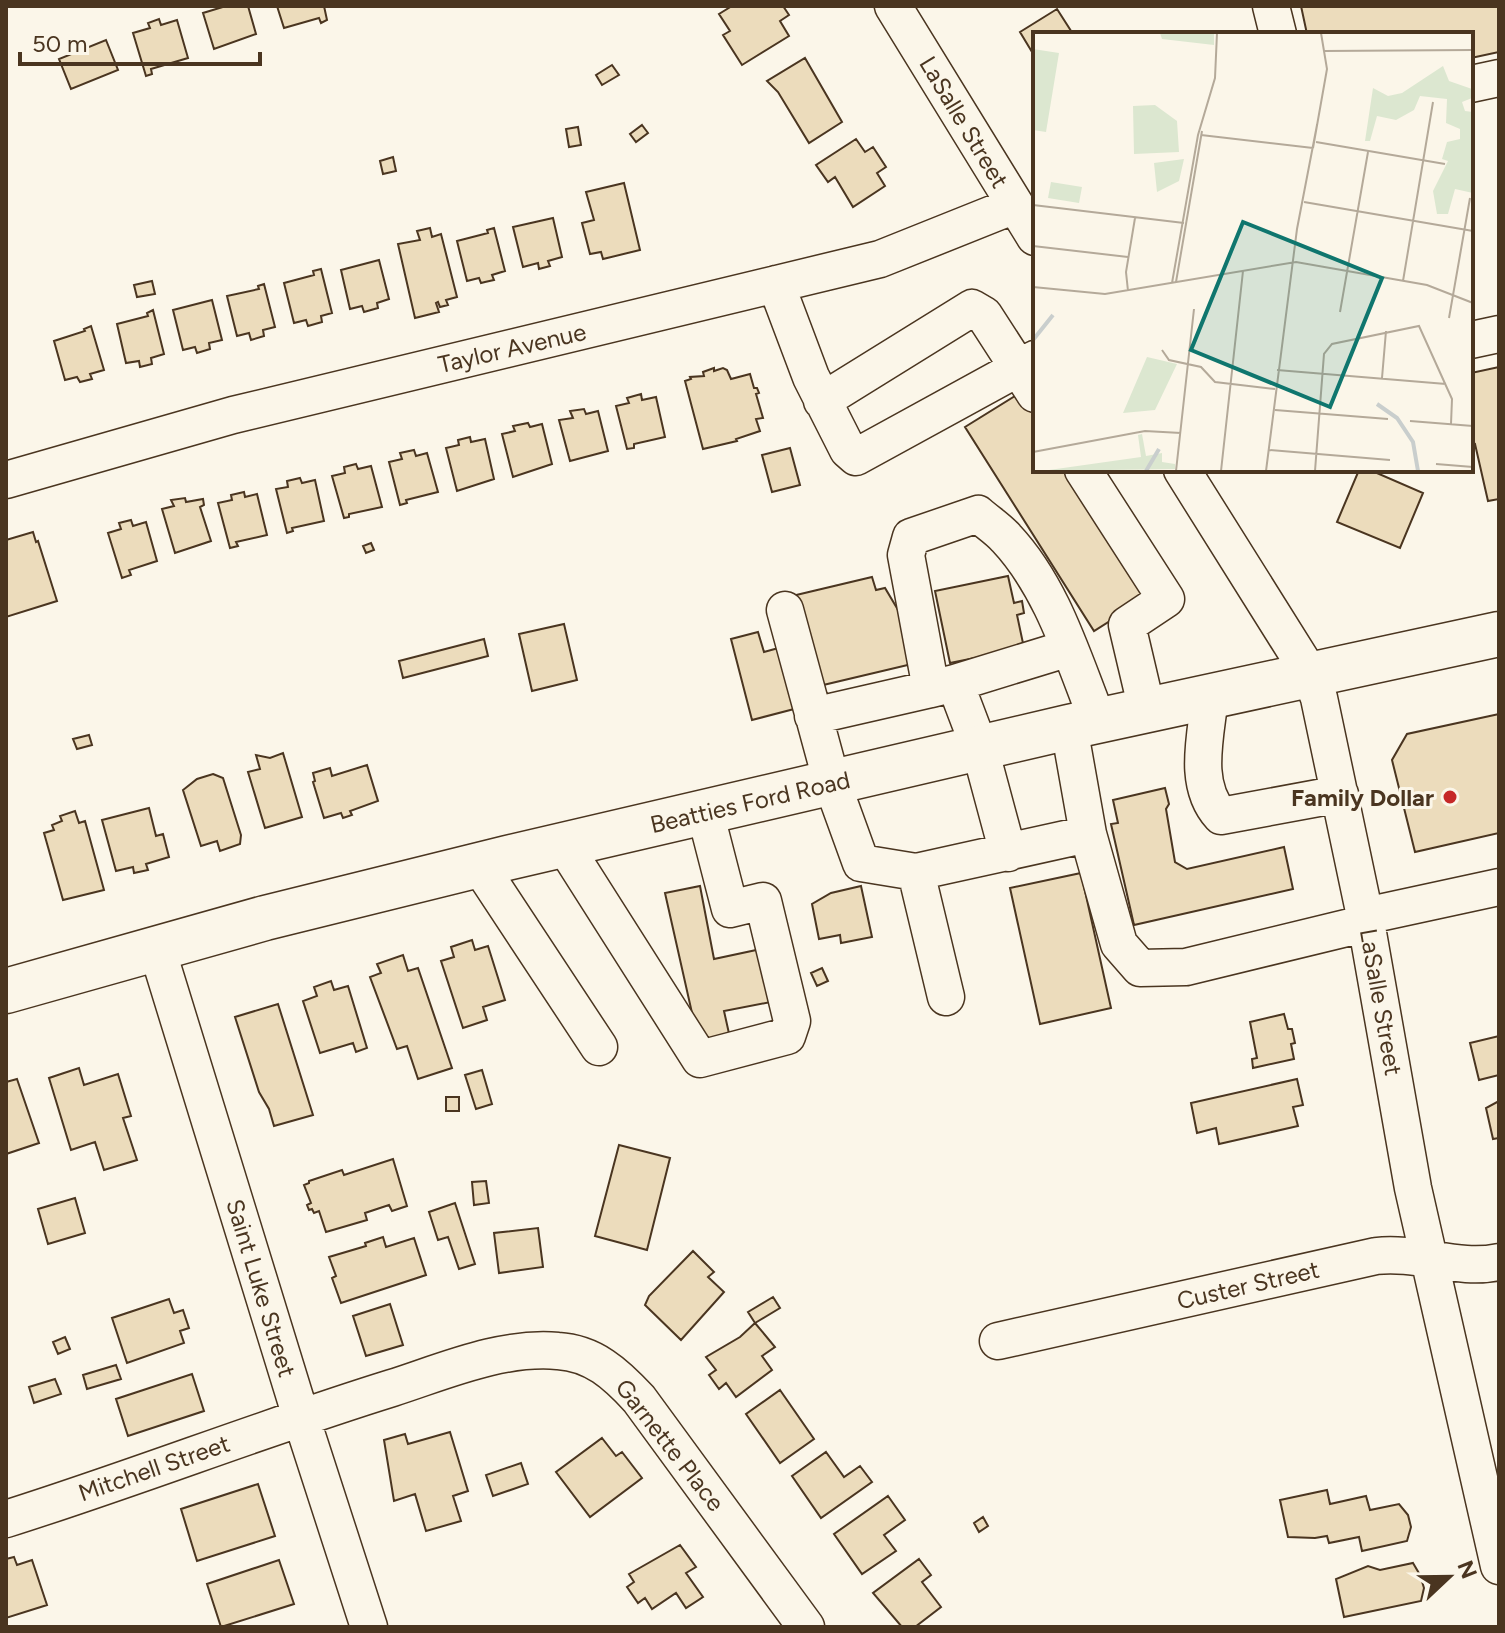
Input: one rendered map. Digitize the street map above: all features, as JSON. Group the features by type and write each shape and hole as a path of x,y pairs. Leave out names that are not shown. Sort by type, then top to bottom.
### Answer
{"main road":[{"name":"Beatties Ford Road","path":"6,991 265,918 479,865 1084,724 1499,634"}],"street":[{"name":"LaSalle Street","path":"893,6 1033,234"},
{"path":"1271,6 1278,32"},
{"path":"1473,84 1499,78"},
{"name":"Taylor Avenue","path":"6,480 233,415 880,259 1015,205"},
{"path":"776,284 822,401 848,450 856,457 1029,374 984,315 972,308 822,401"},
{"path":"1473,340 1499,334"},
{"path":"1084,472 1166,599 1127,625 1147,710"},
{"name":"LaSalle Street","path":"1183,472 1310,674 1319,698 1366,919 1413,1188 1499,1566"},
{"path":"1008,853 980,749 943,686 906,555 911,537 978,514 1006,537 1027,564 1052,607 1069,648 1084,724 1088,834 1119,944 1140,968 1186,967 1499,887"},
{"path":"785,610 832,783 861,863 916,872 1088,834"},
{"path":"813,716 943,686 1069,648"},
{"path":"1210,696 1202,773 1210,804 1221,816 1340,794"},
{"path":"564,845 700,1059 787,1036 792,1021 763,901 730,909 705,812"},
{"path":"479,865 599,1047"},
{"path":"916,872 946,997"},
{"name":"Saint Luke Street","path":"157,949 369,1627"},
{"name":"Custer Street","path":"998,1341 1376,1256 1395,1254 1462,1265 1499,1262"},
{"name":"Garnette Place","path":"301,1417 500,1354 539,1350 582,1355 614,1372 639,1399 806,1627"},
{"name":"Mitchell Street","path":"6,1519 301,1417"}],"building":[{"path":"226,6 248,6 256,34 214,49 203,13"},
{"path":"277,6 324,6 327,20 321,23 319,18 284,28"},
{"path":"732,6 783,6 789,15 780,21 789,36 742,65 723,35 730,31 719,14"},
{"path":"1301,6 1499,6 1499,52 1473,58 1473,32 1307,32"},
{"path":"1057,9 1072,32 1033,32 1033,54 1020,32"},
{"path":"159,19 161,25 177,20 188,58 151,69 152,74 146,76 133,33 150,28 148,23"},
{"path":"106,40 118,70 71,89 59,59"},
{"path":"805,58 842,122 809,143 778,92 767,81"},
{"path":"612,65 619,75 602,85 596,75"},
{"path":"642,125 648,133 636,142 630,134"},
{"path":"578,127 581,145 569,147 566,129"},
{"path":"856,139 865,152 873,147 886,167 877,173 885,186 853,207 835,177 828,182 816,165"},
{"path":"393,157 396,171 383,174 380,161"},
{"path":"624,183 640,250 603,259 601,252 590,254 582,223 594,220 586,192"},
{"path":"553,218 562,257 548,261 550,266 539,269 538,263 523,267 513,227"},
{"path":"430,228 432,237 441,234 457,297 446,300 448,305 440,307 436,303 439,312 415,318 398,244 420,240 417,231"},
{"path":"494,228 505,271 492,275 494,280 481,283 479,278 467,281 457,241 488,233 487,230"},
{"path":"379,260 389,299 377,303 378,308 364,312 362,306 350,309 341,270"},
{"path":"321,269 332,313 321,316 322,322 308,326 306,320 294,323 284,283 314,275 313,271"},
{"path":"152,281 155,294 137,297 134,285"},
{"path":"264,284 275,327 263,330 264,336 251,340 249,333 237,336 227,296 259,289 258,286"},
{"path":"212,300 222,340 209,343 210,349 197,353 195,347 183,350 173,310"},
{"path":"153,310 164,354 151,358 152,364 140,367 139,361 126,363 117,324 148,316 147,313"},
{"path":"91,326 104,370 90,374 92,379 80,382 77,377 65,380 54,341"},
{"path":"1499,367 1499,499 1488,501 1473,444 1473,373"},
{"path":"714,368 714,371 727,370 731,379 750,374 759,393 756,394 763,418 756,419 760,431 737,441 703,449 685,381 690,377 704,376 703,372"},
{"path":"1023,391 1033,407 1033,472 1073,472 1151,595 1094,631 965,427"},
{"path":"641,394 642,400 656,397 665,437 634,444 634,448 627,449 616,406 629,403 627,398"},
{"path":"584,409 586,414 598,411 608,451 570,461 559,420 573,418 570,411"},
{"path":"528,423 530,427 542,424 552,464 513,477 502,434 515,431 513,426"},
{"path":"470,437 471,442 485,439 494,479 457,491 446,448 459,445 458,440"},
{"path":"790,448 800,485 772,492 762,455"},
{"path":"414,450 416,456 427,453 438,492 406,500 407,503 400,505 389,462 402,459 400,453"},
{"path":"356,464 358,469 371,466 382,507 349,514 344,518 332,476 345,473 344,467"},
{"path":"1358,472 1375,472 1423,493 1400,548 1337,522"},
{"path":"300,478 302,483 315,480 324,521 292,528 293,531 287,533 276,489 288,487 287,481"},
{"path":"244,492 245,497 257,494 267,535 236,542 238,546 230,548 218,503 232,500 231,495"},
{"path":"185,498 186,502 203,499 204,505 200,507 211,541 175,553 162,509 174,506 171,500"},
{"path":"131,520 133,526 146,522 157,561 129,570 131,575 122,578 108,533 121,529 119,523"},
{"path":"33,532 57,601 6,617 6,540"},
{"path":"371,543 374,550 366,553 363,546"},
{"path":"1008,576 1014,603 1022,601 1024,613 1017,615 1024,648 950,663 935,591"},
{"path":"872,577 876,590 885,588 907,625 912,664 819,686 792,596"},
{"path":"564,624 577,680 532,691 519,634"},
{"path":"758,632 764,652 782,647 798,708 752,720 731,639"},
{"path":"484,639 488,656 403,678 399,661"},
{"name":"Family Dollar","path":"1499,714 1499,833 1415,852 1392,760 1407,734"},
{"path":"89,735 92,745 77,749 73,739"},
{"path":"283,753 302,817 265,828 248,772 260,769 256,755 270,758"},
{"path":"367,765 378,801 350,811 352,815 343,818 341,813 324,818 313,773 330,768 332,776"},
{"path":"213,774 223,778 241,835 240,844 220,851 217,841 201,846 183,790 197,779"},
{"path":"1165,788 1175,862 1187,869 1284,847 1293,889 1134,925 1111,824 1118,823 1113,800"},
{"path":"149,808 156,836 163,834 169,857 146,864 148,870 134,873 133,867 116,871 102,820"},
{"path":"75,811 79,823 85,821 104,890 63,900 44,833 54,830 52,825 62,821 60,816"},
{"path":"1081,873 1111,1008 1040,1024 1010,888"},
{"path":"700,886 714,959 761,949 771,1002 724,1011 730,1038 699,1044 665,893"},
{"path":"861,886 872,937 841,943 840,935 819,939 812,904 831,893"},
{"path":"472,940 475,950 488,946 505,1000 483,1007 487,1020 463,1028 441,961 454,957 451,947"},
{"path":"403,955 408,971 418,968 452,1068 418,1079 407,1046 397,1049 370,977 381,973 377,964"},
{"path":"822,968 828,981 817,986 811,973"},
{"path":"331,981 334,990 348,986 367,1048 356,1052 353,1043 320,1053 303,1001 317,996 314,987"},
{"path":"278,1004 313,1115 274,1126 259,1092 235,1017"},
{"path":"1284,1014 1288,1029 1292,1029 1294,1059 1253,1068 1252,1059 1257,1058 1250,1022"},
{"path":"1499,1036 1499,1075 1479,1080 1470,1043"},
{"path":"79,1068 84,1085 118,1074 131,1116 123,1118 137,1160 104,1170 95,1142 71,1150 49,1078"},
{"path":"482,1070 492,1104 476,1109 465,1075"},
{"path":"17,1079 39,1143 6,1154 6,1082"},
{"path":"1297,1079 1303,1105 1293,1107 1298,1126 1219,1144 1216,1128 1197,1133 1191,1103"},
{"path":"446,1097 459,1097 459,1111 446,1111"},
{"path":"1499,1101 1499,1138 1493,1139 1486,1108"},
{"path":"619,1145 670,1158 647,1250 595,1236"},
{"path":"393,1159 407,1206 392,1211 389,1205 365,1213 367,1220 326,1232 319,1211 314,1213 312,1209 309,1210 307,1205 311,1203 304,1185 342,1170 344,1175"},
{"path":"486,1181 489,1203 474,1205 472,1182"},
{"path":"75,1198 85,1233 48,1244 38,1209"},
{"path":"455,1203 475,1264 459,1269 448,1237 438,1240 429,1212"},
{"path":"538,1228 543,1267 499,1273 494,1233"},
{"path":"383,1237 386,1247 414,1238 426,1275 341,1303 329,1257 366,1246 365,1243"},
{"path":"693,1251 714,1272 708,1277 724,1292 681,1340 645,1305 649,1296"},
{"path":"773,1297 780,1308 755,1323 748,1312"},
{"path":"169,1299 174,1313 183,1310 189,1328 180,1331 184,1343 127,1363 112,1318"},
{"path":"390,1304 403,1345 366,1356 353,1316"},
{"path":"755,1323 775,1347 762,1356 772,1370 736,1397 726,1383 719,1389 709,1375 716,1370 706,1357 740,1337"},
{"path":"65,1337 70,1349 58,1354 53,1342"},
{"path":"116,1365 121,1379 87,1389 83,1375"},
{"path":"192,1374 204,1411 128,1436 116,1399"},
{"path":"55,1379 61,1394 34,1403 29,1387"},
{"path":"780,1390 814,1439 780,1463 746,1414"},
{"path":"450,1432 468,1491 453,1496 461,1521 426,1531 415,1494 394,1501 384,1440 405,1434 408,1444"},
{"path":"602,1438 616,1456 622,1452 642,1478 590,1517 556,1472"},
{"path":"826,1452 844,1477 860,1466 872,1482 821,1518 792,1476"},
{"path":"521,1463 528,1484 493,1496 486,1475"},
{"path":"258,1484 275,1536 197,1561 181,1509"},
{"path":"1327,1490 1330,1504 1366,1496 1370,1510 1399,1504 1408,1515 1411,1527 1407,1541 1362,1551 1359,1537 1329,1543 1327,1536 1288,1537 1280,1500"},
{"path":"888,1496 905,1520 884,1535 896,1551 862,1574 834,1534"},
{"path":"983,1517 988,1526 979,1532 974,1523"},
{"path":"680,1545 696,1567 686,1573 703,1597 686,1608 676,1593 652,1609 645,1598 638,1603 627,1587 634,1582 629,1574"},
{"path":"14,1557 17,1565 32,1560 47,1605 6,1618 6,1559"},
{"path":"919,1559 931,1575 922,1582 941,1607 915,1627 902,1627 873,1593"},
{"path":"279,1560 294,1604 221,1627 207,1584"},
{"path":"1413,1563 1424,1588 1421,1601 1344,1617 1336,1579 1368,1566 1380,1570"}],"place":[{"name":"Family Dollar","path":"1450,797"}]}
